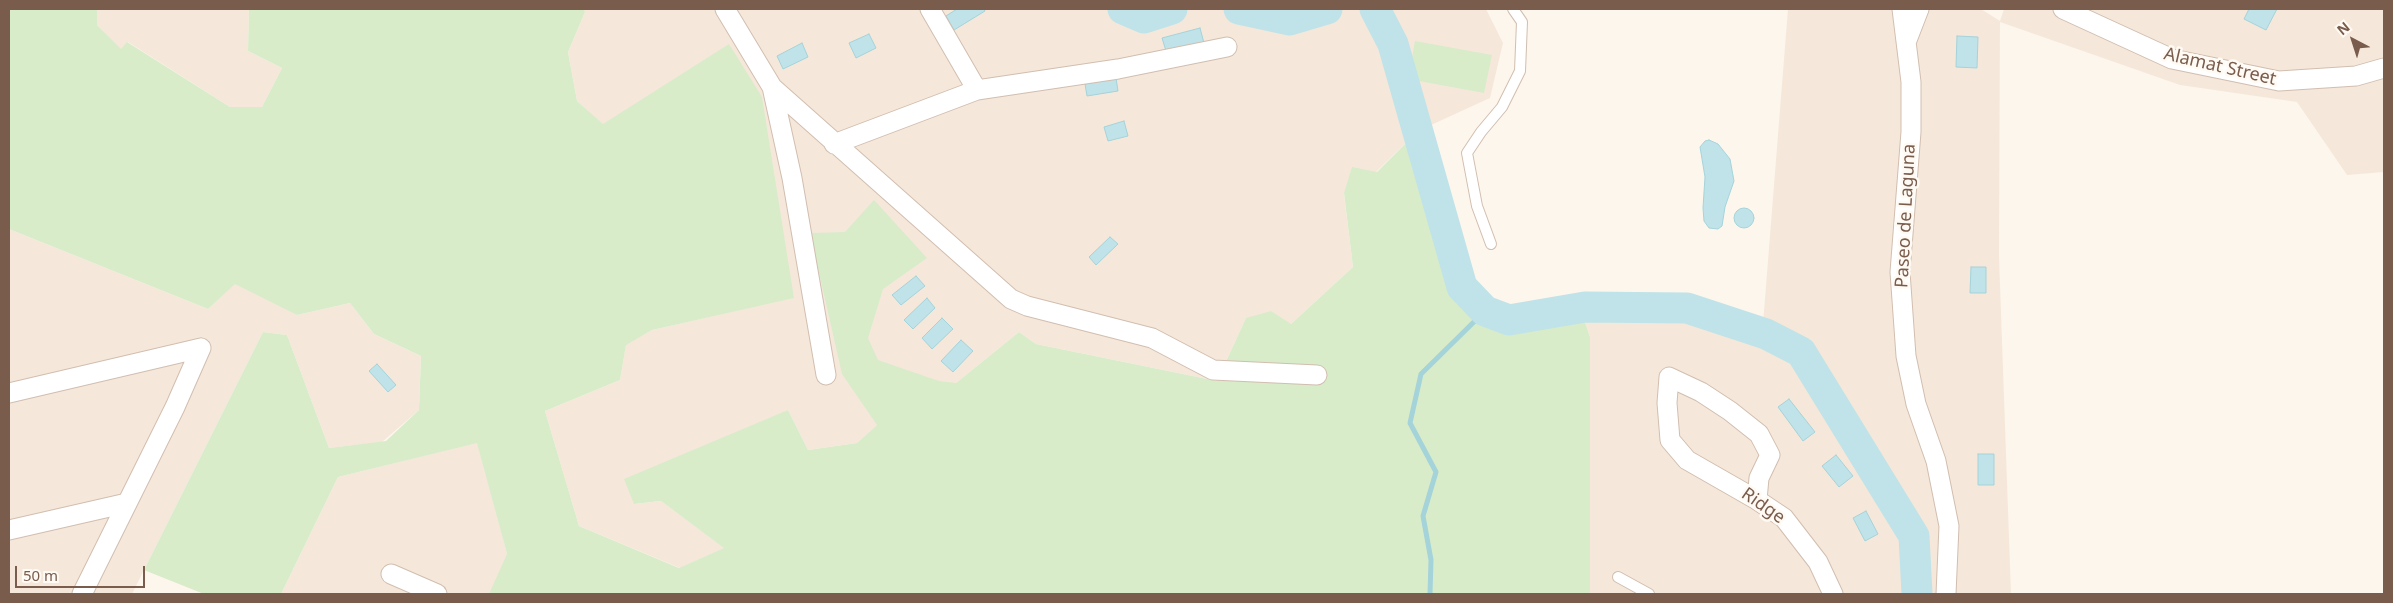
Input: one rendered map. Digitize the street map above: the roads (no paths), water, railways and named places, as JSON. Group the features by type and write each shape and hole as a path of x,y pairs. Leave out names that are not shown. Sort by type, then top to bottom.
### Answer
{"street":[{"path":"725,9 772,87 834,144 1012,299 1027,306 1152,338 1213,370 1317,375"},
{"path":"930,9 977,90"},
{"name":"Paseo de Laguna","path":"1902,9 1911,82 1911,132 1900,272 1906,356 1916,404 1936,461 1949,526 1946,594"},
{"name":"Paseo de Laguna","path":"1907,42 1920,9"},
{"name":"Alamat Street","path":"2063,9 2172,59 2279,82 2356,76 2384,68"},
{"path":"834,144 977,90 1118,69 1227,47"},
{"path":"772,87 792,178 826,375"},
{"path":"9,393 201,348 175,407 82,594"},
{"name":"Ridge","path":"1758,500 1759,478 1770,455 1759,434 1730,411 1701,392 1669,377 1667,403 1670,440 1688,460 1758,500 1784,518 1818,562 1833,594"},
{"path":"9,530 127,503"},
{"path":"391,574 437,594"}],"lane":[{"path":"1491,244 1477,206 1467,153 1481,132 1502,107 1520,70 1522,22 1513,9"},
{"path":"1618,577 1649,594"}],"water":[{"path":"957,9 984,9 985,11 954,30 946,16"},
{"path":"2249,9 2277,9 2266,30 2244,19"},
{"path":"1200,28 1204,43 1167,54 1162,38"},
{"path":"869,34 876,48 856,58 849,43"},
{"path":"1957,36 1978,37 1977,68 1956,67"},
{"path":"802,43 808,57 783,69 777,56"},
{"path":"1116,78 1118,91 1087,96 1085,84"},
{"path":"1124,121 1128,136 1108,141 1104,127"},
{"path":"1709,140 1718,144 1730,159 1734,181 1725,207 1722,226 1718,229 1709,228 1704,221 1705,177 1700,147 1705,141"},
{"path":"1744,208 1751,211 1754,218 1751,225 1744,228 1737,225 1734,218 1737,211"},
{"path":"1110,237 1118,244 1096,265 1089,257"},
{"path":"1971,267 1986,267 1986,293 1970,293"},
{"path":"916,276 925,286 901,305 892,295"},
{"path":"927,298 935,308 913,329 904,320"},
{"path":"942,318 953,329 932,349 922,338"},
{"path":"961,340 973,351 953,372 941,361"},
{"path":"377,364 396,385 388,392 369,371"},
{"path":"1789,399 1815,432 1803,441 1778,407"},
{"path":"1978,454 1994,454 1994,485 1978,485"},
{"path":"1836,455 1853,476 1839,487 1822,466"},
{"path":"1866,511 1878,534 1865,541 1853,518"}],"waterway":[{"path":"1123,9 1144,18 1172,9"},
{"path":"1239,9 1290,20 1327,9"},
{"path":"1375,9 1393,44 1462,287 1485,311 1509,320 1585,307 1687,308 1766,334 1801,352 1914,536 1917,594"},
{"path":"1430,594 1431,560 1423,516 1436,472 1410,423 1421,374 1485,311"}]}
